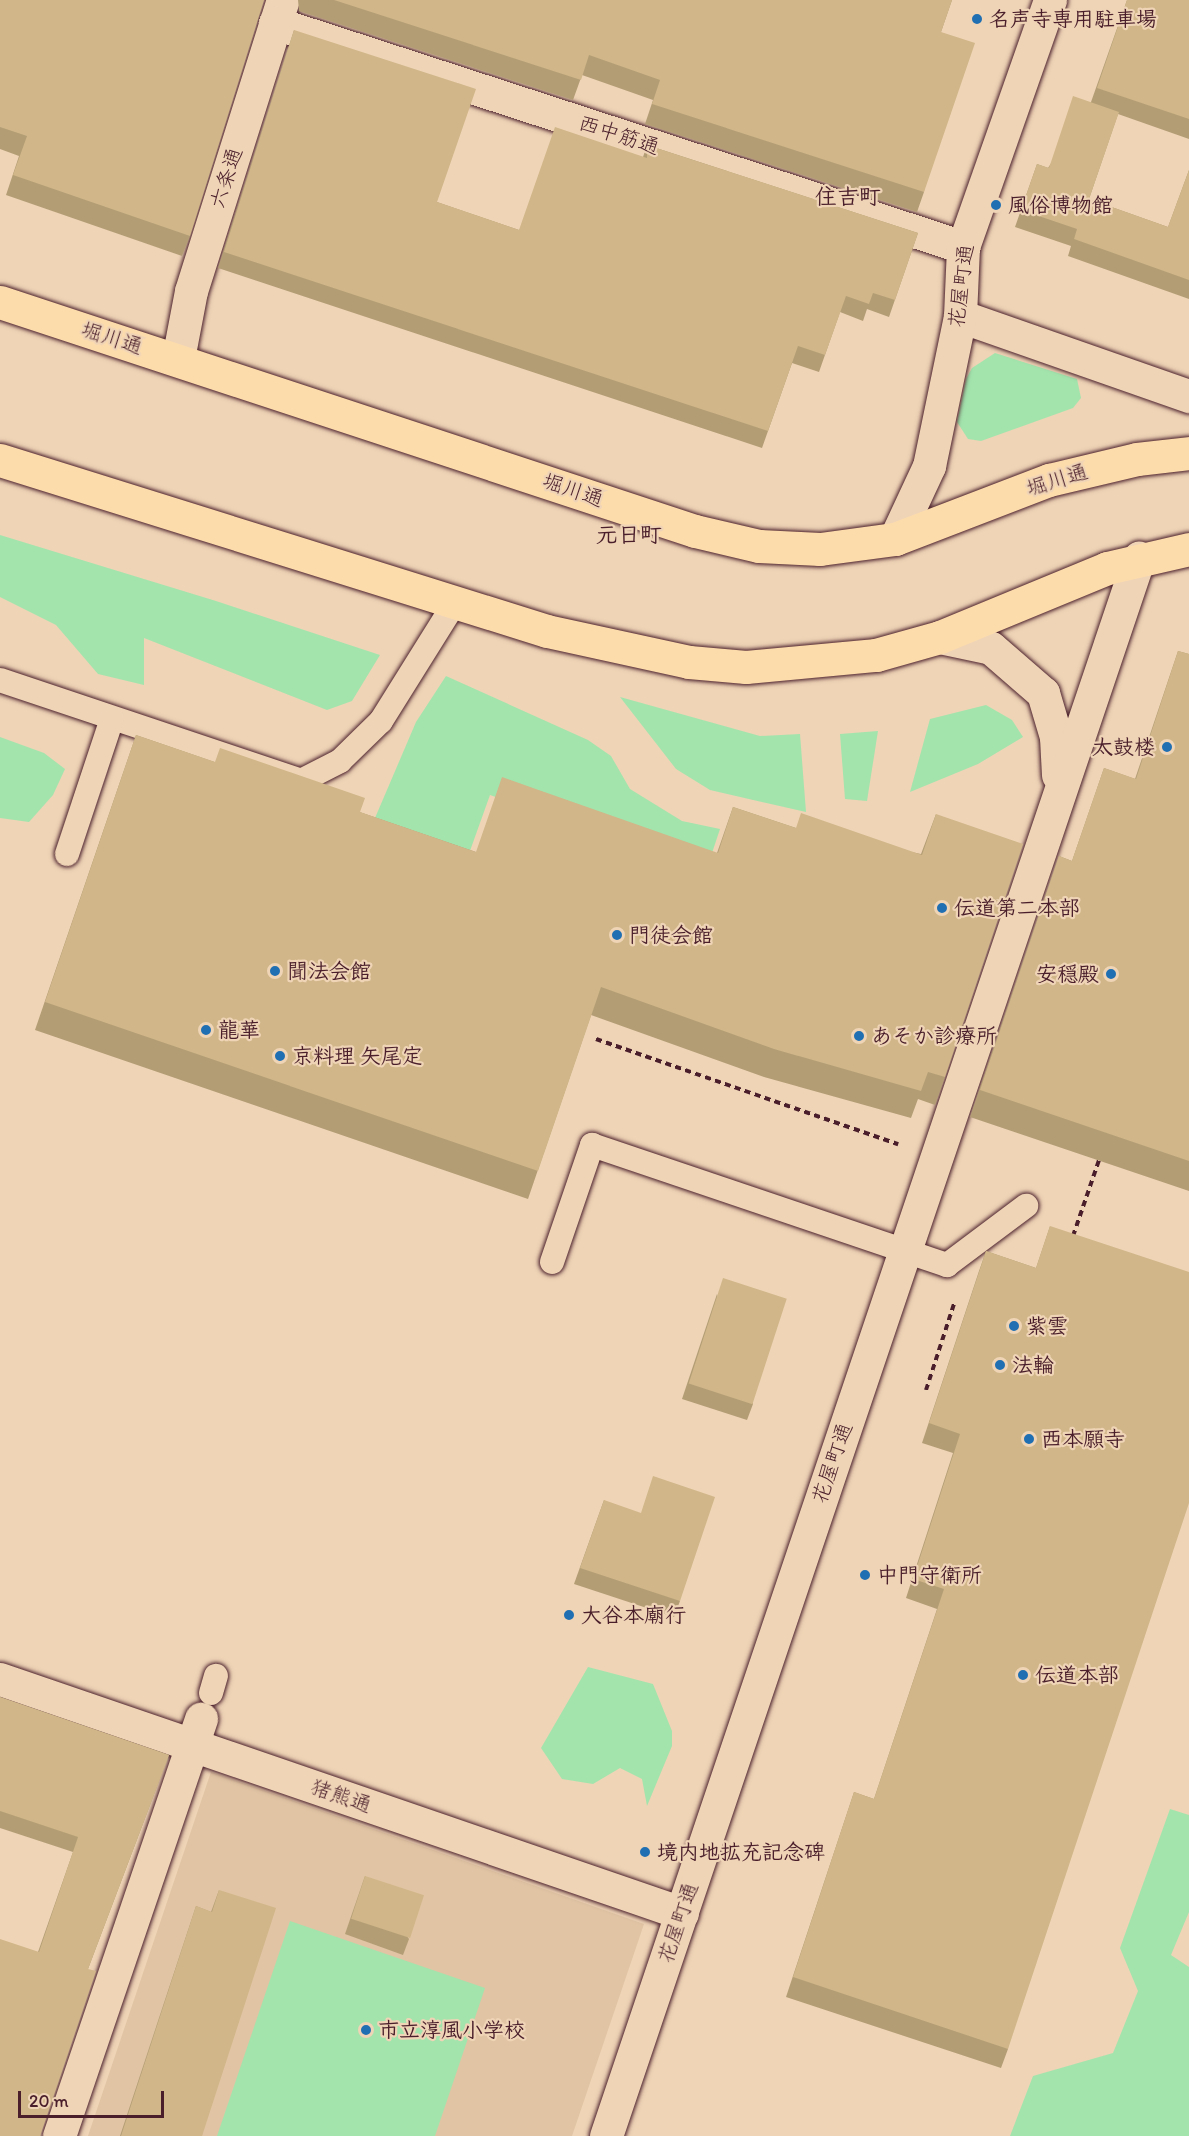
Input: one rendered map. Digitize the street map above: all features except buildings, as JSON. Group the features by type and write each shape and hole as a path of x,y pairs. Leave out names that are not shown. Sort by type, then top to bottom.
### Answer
{"highway":[{"name":"堀川通","path":"0,302 713,537 820,549 895,539 1049,480 1137,459 1189,453"},
{"path":"0,460 547,631 690,662 746,668 853,659 940,637 1139,558 1189,549"}],"street":[{"name":"花屋町通","path":"895,539 915,505 928,466 960,316 963,247 1050,0"},
{"name":"西中筋通","path":"279,12 963,247"},
{"name":"六条通","path":"178,359 190,291 279,12"},
{"path":"960,316 1189,396"},
{"name":"花屋町通","path":"606,2136 1058,789 1139,558"},
{"name":"花屋町通","path":"940,637 990,648 1043,693 1056,737 1058,789"},
{"name":"猪熊通","path":"0,1679 205,1708 682,1913"},
{"path":"59,2136 205,1708"}],"lane":[{"path":"0,680 301,781 340,761 381,721 456,601"},
{"path":"67,854 112,719"},
{"path":"552,1262 592,1145 947,1265 1026,1206"}],"path":[{"path":"596,1039 936,1155"},
{"path":"1068,1248 1099,1160"},
{"path":"926,1390 958,1291"}],"shaded area":[{"name":"市立淳風小学校","path":"211,1772 644,1924 572,2136 88,2136"}],"green space":[{"path":"995,353 1077,379 1081,398 1073,408 981,441 968,439 957,422 966,379 972,368"},
{"path":"0,535 216,601 380,655 352,701 327,710 144,638 144,685 98,674 56,625 0,597"},
{"path":"446,676 588,740 611,756 630,789 682,821 720,829 706,871 490,795 466,862 369,832 416,722"},
{"path":"620,697 760,736 800,734 806,812 710,790 676,769"},
{"path":"986,705 1012,720 1023,737 978,764 910,792 930,719"},
{"path":"878,731 867,801 845,799 840,734"},
{"path":"0,737 44,753 65,769 53,795 29,822 0,818"},
{"path":"588,1667 653,1684 672,1731 672,1746 647,1806 642,1779 620,1768 593,1784 562,1779 541,1748"},
{"path":"1170,1809 1189,1815 1189,1912 1171,1955 1189,1967 1189,2136 1010,2136 1033,2076 1113,2053 1138,1991 1120,1948"},
{"path":"290,1921 485,1988 435,2136 217,2136"}],"place":[{"name":"名声寺専用駐車場","path":"977,19"},
{"name":"風俗博物館","path":"996,205"},
{"name":"太鼓楼","path":"1167,747"},
{"name":"伝道第二本部","path":"942,908"},
{"name":"門徒会館","path":"617,935"},
{"name":"聞法会館","path":"275,971"},
{"name":"安穏殿","path":"1111,974"},
{"name":"龍華","path":"206,1030"},
{"name":"あそか診療所","path":"859,1036"},
{"name":"京料理 矢尾定","path":"280,1056"},
{"name":"紫雲","path":"1014,1326"},
{"name":"法輪","path":"1000,1365"},
{"name":"西本願寺","path":"1029,1439"},
{"name":"中門守衛所","path":"865,1575"},
{"name":"大谷本廟行","path":"569,1615"},
{"name":"伝道本部","path":"1023,1675"},
{"name":"境内地拡充記念碑","path":"645,1852"},
{"name":"市立淳風小学校","path":"366,2030"}],"district":[{"name":"住吉町","path":"848,197"},
{"name":"元日町","path":"629,535"}]}
